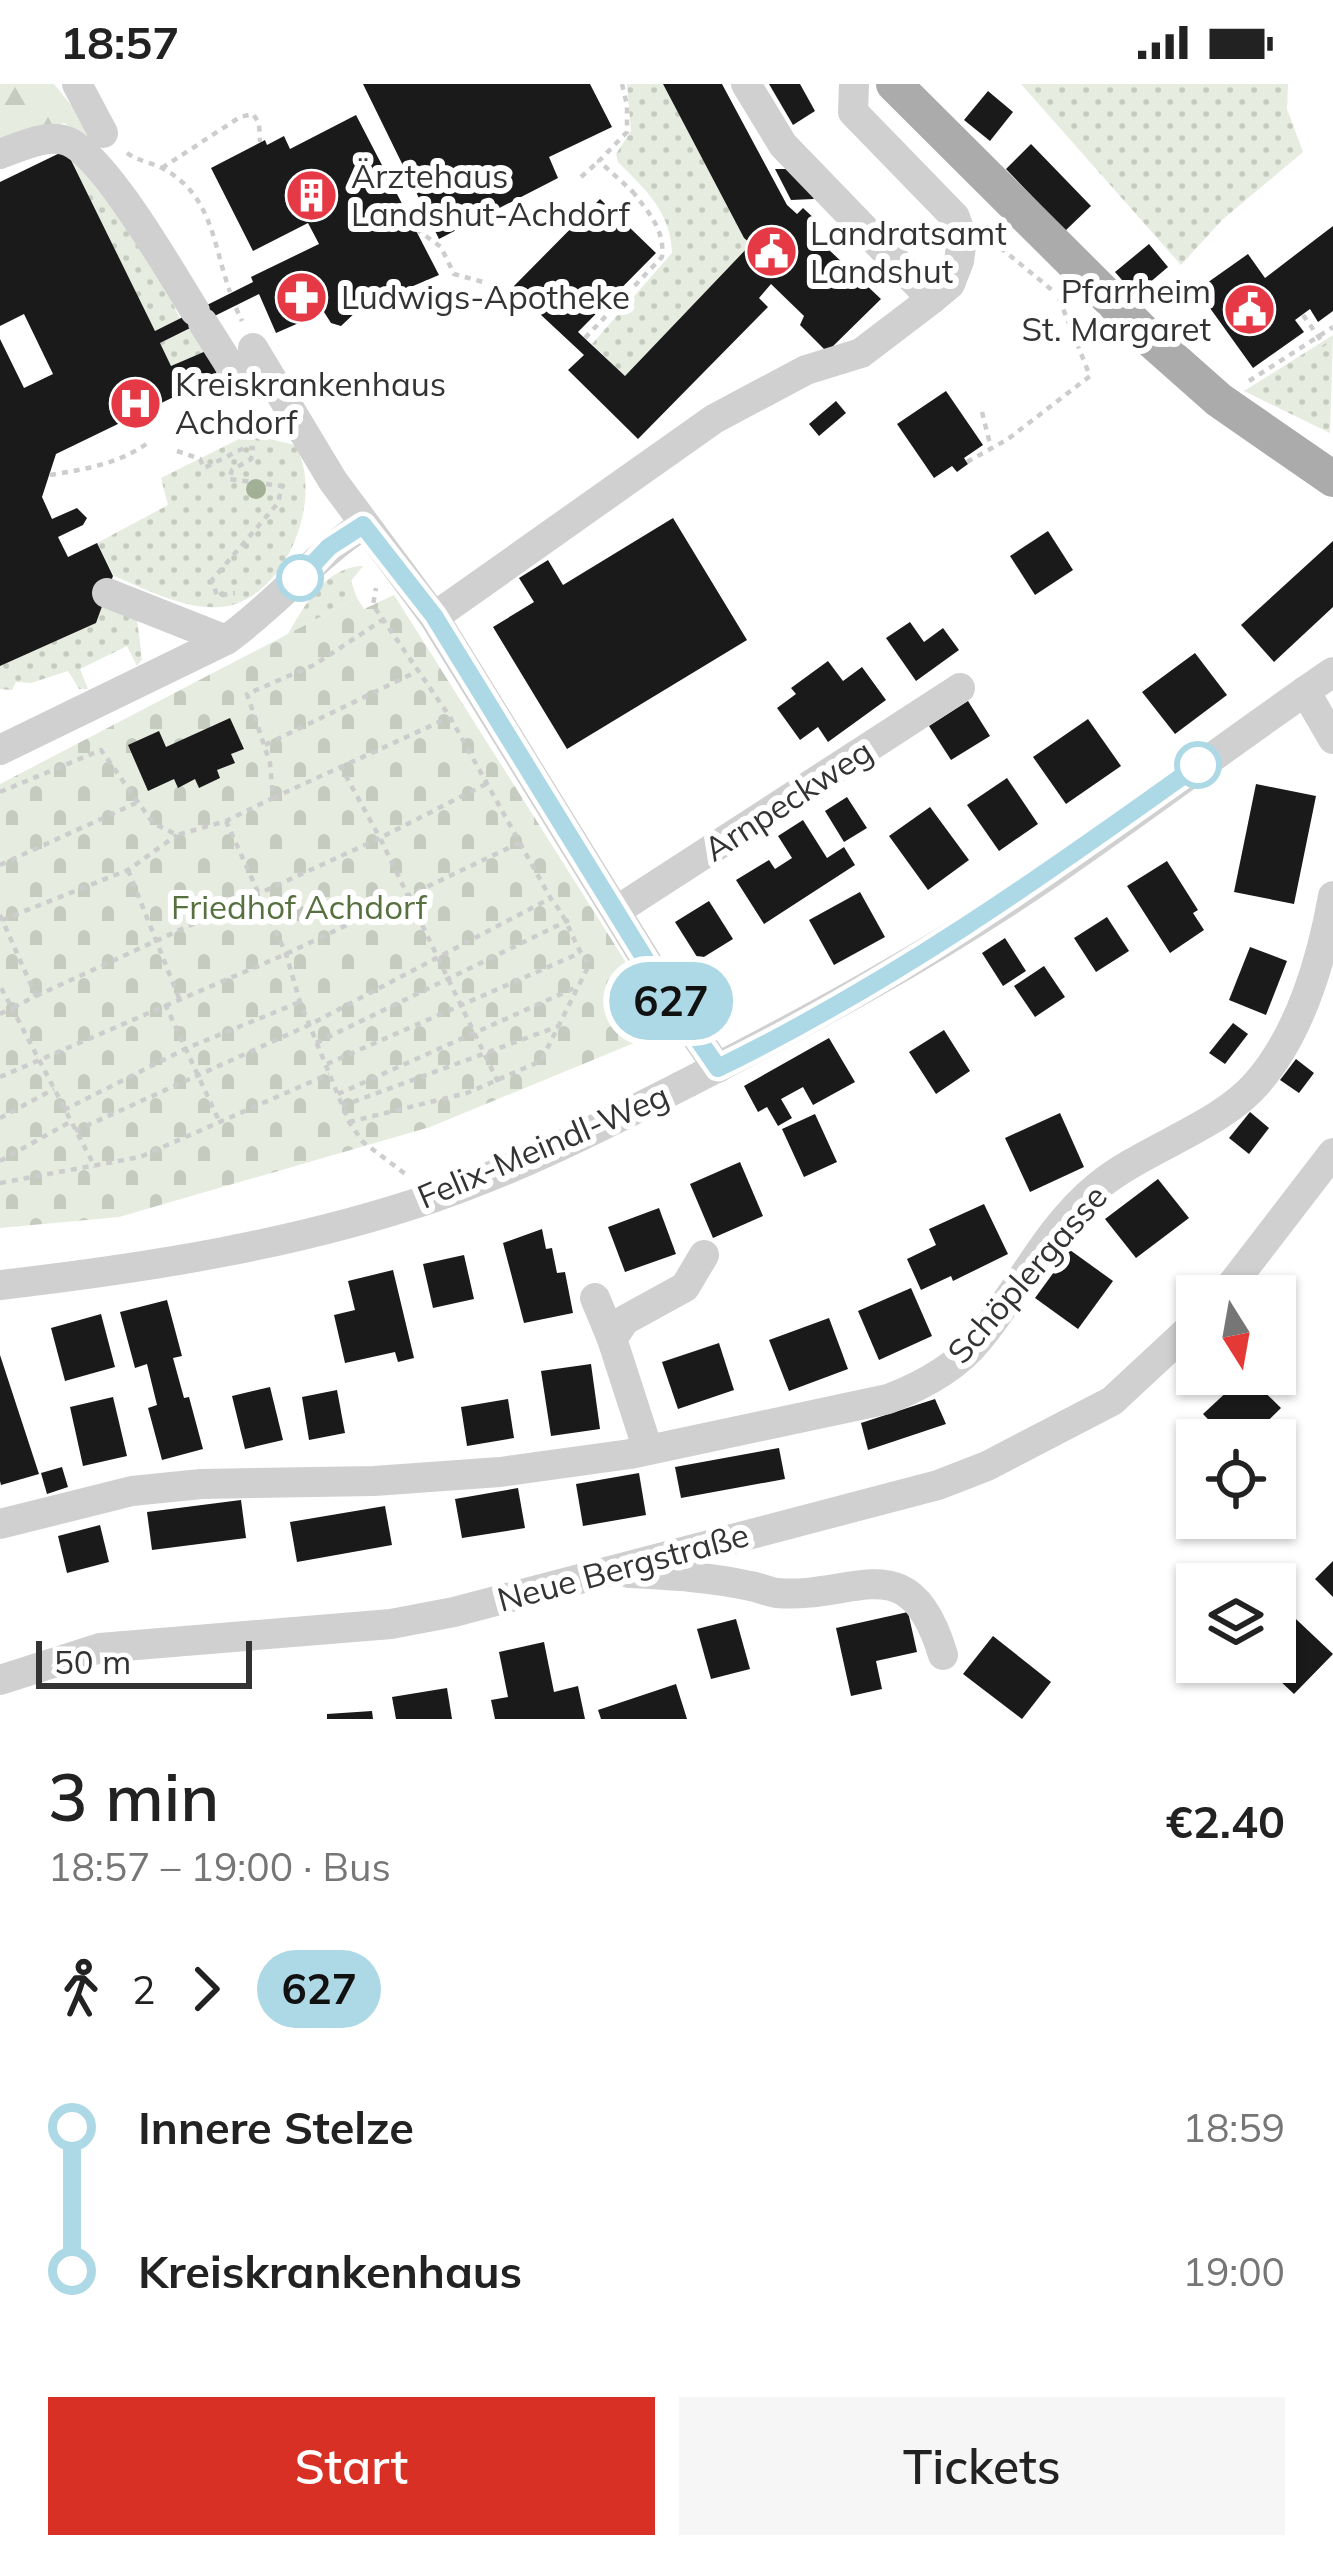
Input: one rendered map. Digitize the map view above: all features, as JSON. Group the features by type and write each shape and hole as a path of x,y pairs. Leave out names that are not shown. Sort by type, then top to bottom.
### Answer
{"main road":[{"path":"894,84 1149,338 1219,400 1333,479"}],"street":[{"path":"77,84 103,133"},
{"path":"746,84 783,145 932,299"},
{"path":"434,616 714,419 806,370 861,353 950,284 962,238 955,217 853,112 854,84"},
{"path":"0,154 41,140 60,140 86,154 137,221 241,383"},
{"path":"253,348 363,525 434,616 718,1068"},
{"path":"0,750 226,640 291,587 329,547 363,525"},
{"path":"107,593 226,640"},
{"name":"Felix-Meindl-Weg","path":"0,1285 165,1262 312,1231 436,1197 601,1126 833,1009 1037,882 1333,672"},
{"name":"Arnpeckweg","path":"616,911 960,688"},
{"path":"1305,691 1333,739"},
{"name":"Schöplergasse","path":"0,1524 132,1491 201,1484 441,1478 648,1450 888,1399 914,1389 979,1340 1067,1216 1094,1190 1125,1166 1211,1120 1258,1083 1300,1012 1333,896"},
{"path":"1239,1275 1333,1153"},
{"path":"612,1339 626,1320 685,1287 704,1255"},
{"path":"595,1298 648,1450"},
{"name":"Neue Bergstraße","path":"0,1680 100,1648 392,1624 454,1612 938,1485 987,1466 1112,1401 1176,1342"},
{"path":"606,1571 749,1585 776,1593 889,1585 922,1608 943,1655"}],"path":[{"path":"580,177 627,132 622,84"},
{"path":"162,168 240,117 253,114 260,123 260,142"},
{"path":"103,133 134,158 162,168 188,188 207,213 230,292"},
{"path":"585,338 662,257 664,241 633,192 598,161"},
{"path":"617,215 633,192"},
{"path":"955,217 978,230 1072,308"},
{"path":"416,230 441,247 454,274 483,282"},
{"path":"967,462 1090,376 1056,294"},
{"path":"1303,315 1324,346"},
{"path":"1262,374 1333,327"},
{"path":"982,412 991,448"},
{"path":"50,475 98,467 131,455 149,442"},
{"path":"177,452 200,459 204,468 253,448 251,459 232,470 229,479 282,486 278,503 212,580 213,592 224,596 265,580 291,587"},
{"path":"349,1122 498,1082 541,1061 589,965 569,920 551,899 450,717 373,604 376,587 391,562"},
{"path":"273,798 265,745 247,694 314,665 385,618"},
{"path":"265,745 418,671"},
{"path":"36,996 1,918 128,870 177,835 226,821 450,717"},
{"path":"0,792 101,750 136,803 154,823 177,835"},
{"path":"341,767 410,896 498,1082"},
{"path":"0,1014 488,784"},
{"path":"0,865 136,803"},
{"path":"226,821 286,954 300,1002 349,1122 363,1142 436,1197"},
{"path":"0,1077 286,954 519,843"},
{"path":"128,870 179,998"},
{"path":"75,1131 309,1025 551,899"},
{"path":"316,1043 569,920"},
{"path":"326,1065 580,952"},
{"path":"0,986 95,1168"},
{"path":"338,1094 579,986"},
{"path":"64,1110 187,1048 300,1002"},
{"path":"165,1004 220,1124"},
{"path":"342,1106 559,1026"},
{"path":"0,1184 140,1157 329,1074"},
{"path":"0,1118 54,1089"},
{"path":"0,1161 70,1122"}],"green space":[{"path":"0,84 54,84 105,147 64,123 0,141"},
{"path":"627,84 663,84 751,244 625,376 592,344 672,253 662,213 618,162 616,154 631,131"},
{"path":"1021,84 1288,84 1287,109 1303,152 1222,220 1181,265"},
{"path":"66,150 152,259 180,319 155,331"},
{"path":"192,328 206,351 171,366 160,343"},
{"path":"1333,335 1330,433 1244,391 1322,342"},
{"path":"249,434 295,445 306,492 294,544 264,587 243,601 207,607 166,598 114,576 97,543 168,505 161,478"},
{"path":"363,566 351,581 357,598 288,634 327,580"},
{"name":"Friedhof Achdorf","path":"394,595 668,1029 430,1127 119,1217 0,1228 0,784 357,598 364,609"},
{"path":"102,606 137,620 142,659 137,666 127,646 80,669 88,689 79,689 68,671 31,683 16,682 12,690 0,689 0,666 96,623"}],"building":[{"path":"363,84 590,84 612,127 549,157 558,178 439,239"},
{"path":"663,84 722,84 787,205 797,214 803,208 816,220 809,231 881,299 827,352 800,325 804,316 771,284 759,298 768,307 638,439 568,370 584,355 512,288 600,199 656,253 578,332 625,376 751,244"},
{"path":"769,84 800,84 815,111 793,125"},
{"path":"988,91 1013,112 990,141 964,120"},
{"path":"356,115 439,275 359,309 341,326 331,323 324,312 276,333 259,294 160,343 171,366 206,351 221,382 208,386 194,367 176,375 184,392 56,454 42,497 52,519 77,508 87,518 83,525 58,537 68,557 97,543 113,576 96,623 0,666 0,339 24,388 53,374 24,314 0,326 0,182 66,150 155,331 319,244 308,223 253,251 211,168 265,140 267,145 284,136 290,149"},
{"path":"1031,144 1091,206 1065,231 1006,169"},
{"path":"775,169 797,169 814,199 791,200"},
{"name":"Pfarrheim St. Margaret","path":"1333,226 1333,311 1318,322 1310,309 1295,320 1304,332 1253,368 1197,290 1248,254 1265,278"},
{"path":"1149,244 1168,267 1135,295 1115,272"},
{"path":"946,391 983,445 964,458 968,464 957,472 952,466 934,478 897,424"},
{"path":"836,401 846,413 819,436 809,424"},
{"path":"673,518 747,640 567,749 493,627 534,602 519,578 548,560 563,585"},
{"path":"1048,531 1073,570 1035,595 1010,556"},
{"path":"1333,541 1333,607 1274,662 1241,625"},
{"path":"910,622 924,642 943,628 959,650 916,681 886,638"},
{"path":"1195,653 1227,695 1175,734 1142,692"},
{"path":"828,661 843,681 862,667 886,700 828,742 818,727 800,740 777,708 796,694 791,688"},
{"path":"968,701 990,736 951,760 929,726"},
{"path":"230,718 244,749 231,754 235,763 217,770 220,778 199,788 195,779 178,788 174,779 148,791 128,745 159,731 166,747"},
{"path":"1088,719 1121,766 1066,804 1033,757"},
{"path":"1007,778 1038,824 999,851 967,805"},
{"path":"1256,784 1316,796 1294,904 1234,892"},
{"path":"847,797 867,828 844,842 825,811"},
{"path":"930,807 969,860 928,890 889,836"},
{"path":"803,820 827,858 844,847 855,865 764,924 736,880 769,860 775,869 792,858 778,836"},
{"path":"1167,861 1198,910 1193,913 1204,930 1170,953 1127,886"},
{"path":"860,892 885,937 834,965 809,920"},
{"path":"709,901 733,939 699,960 675,922"},
{"path":"1107,917 1129,951 1096,972 1074,938"},
{"path":"1005,938 1026,971 1003,986 982,953"},
{"path":"1250,947 1287,961 1266,1015 1229,1000"},
{"path":"1044,966 1065,997 1035,1017 1014,986"},
{"path":"1233,1023 1248,1034 1225,1064 1209,1053"},
{"path":"944,1030 970,1071 936,1094 909,1052"},
{"path":"829,1038 855,1082 813,1105 803,1087 781,1099 792,1118 778,1126 767,1107 758,1112 744,1086"},
{"path":"1296,1059 1314,1073 1299,1093 1280,1080"},
{"path":"1250,1112 1269,1128 1249,1154 1229,1138"},
{"path":"1060,1113 1084,1167 1030,1192 1005,1138"},
{"path":"815,1114 837,1162 804,1177 782,1129"},
{"path":"740,1162 763,1216 713,1238 690,1184"},
{"path":"1158,1179 1189,1218 1136,1258 1105,1219"},
{"path":"984,1204 1008,1254 953,1281 951,1276 921,1290 907,1259 936,1245 929,1229"},
{"path":"659,1208 676,1254 625,1272 608,1227"},
{"path":"542,1229 557,1273 565,1272 573,1313 524,1323 503,1243"},
{"path":"1070,1250 1113,1281 1078,1329 1035,1298"},
{"path":"464,1255 474,1299 433,1308 423,1264"},
{"path":"393,1270 414,1358 398,1362 395,1352 345,1363 334,1315 355,1310 348,1281"},
{"path":"911,1288 932,1336 879,1360 858,1311"},
{"path":"167,1300 182,1356 173,1358 203,1449 162,1460 148,1408 157,1405 147,1364 135,1368 120,1312"},
{"path":"101,1314 115,1367 65,1381 51,1328"},
{"path":"829,1318 848,1369 789,1391 769,1340"},
{"path":"719,1343 734,1390 678,1409 662,1362"},
{"path":"0,1355 39,1474 1,1485 0,1481"},
{"path":"591,1364 600,1429 551,1436 541,1371"},
{"path":"270,1387 283,1440 245,1449 232,1396"},
{"path":"337,1390 345,1433 309,1440 302,1397"},
{"path":"1223,1395 1268,1395 1281,1408 1270,1419 1208,1419 1203,1414"},
{"path":"113,1397 127,1456 83,1466 70,1407"},
{"path":"508,1399 514,1438 467,1446 461,1407"},
{"path":"935,1399 946,1424 868,1450 861,1423"},
{"path":"779,1448 785,1479 681,1498 675,1467"},
{"path":"62,1467 68,1487 47,1494 41,1473"},
{"path":"639,1473 646,1515 583,1526 576,1484"},
{"path":"518,1488 525,1528 462,1538 455,1499"},
{"path":"241,1500 246,1538 152,1550 147,1512"},
{"path":"385,1506 392,1545 297,1562 290,1522"},
{"path":"100,1525 109,1562 67,1573 58,1536"},
{"path":"1333,1561 1333,1597 1315,1579"},
{"path":"908,1612 917,1652 876,1661 882,1689 851,1696 836,1628"},
{"path":"736,1619 750,1669 711,1679 697,1629"},
{"path":"1296,1619 1333,1654 1294,1694 1282,1683 1296,1683"},
{"path":"993,1636 1051,1682 1022,1719 963,1674"},
{"path":"544,1642 554,1692 578,1686 585,1719 495,1719 491,1700 508,1697 499,1652"},
{"path":"676,1684 687,1719 601,1719 598,1710"},
{"path":"447,1688 452,1719 396,1719 392,1697"},
{"path":"372,1711 373,1719 327,1719 327,1714"}],"bus line":[{"name":"627","path":"300,578 329,547 363,525 434,616 666,993 718,1068 882,980 1037,882 1198,765"}],"place":[{"name":"Ärztehaus Landshut-Achdorf","path":"312,195"},
{"name":"Landratsamt Landshut","path":"771,252"},
{"name":"Ludwigs-Apotheke","path":"302,297"},
{"name":"Pfarrheim St. Margaret","path":"1250,310"},
{"name":"Kreiskrankenhaus Achdorf","path":"136,403"}]}
